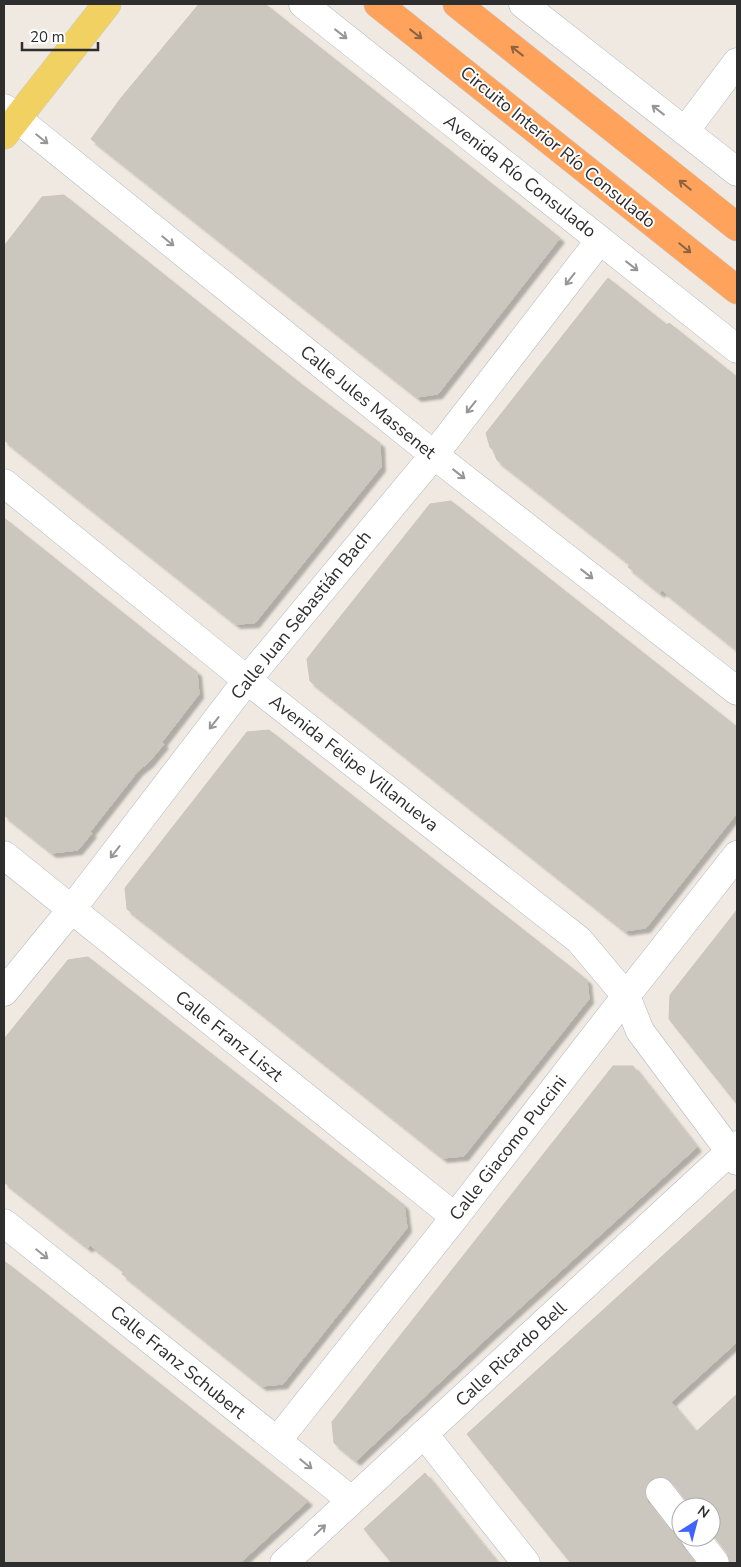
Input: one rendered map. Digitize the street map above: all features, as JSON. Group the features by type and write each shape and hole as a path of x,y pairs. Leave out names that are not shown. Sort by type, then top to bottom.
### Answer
{"highway":[{"name":"Circuito Interior Río Consulado","path":"378,4 737,290"},
{"path":"457,4 737,227"}],"main road":[{"path":"8,121 107,4"}],"street":[{"name":"Avenida Río Consulado","path":"302,4 737,349"},
{"path":"524,4 737,172"},
{"path":"685,131 737,62"},
{"name":"Calle Jules Massenet","path":"8,121 737,691"},
{"name":"Calle Juan Sebastián Bach","path":"4,992 70,910 247,680 434,455 600,240"},
{"name":"Avenida Felipe Villanueva","path":"4,483 247,680 579,940 626,996 640,1031 735,1153"},
{"name":"Calle Franz Liszt","path":"4,855 70,910 455,1217"},
{"name":"Calle Giacomo Puccini","path":"277,1441 455,1217 737,855"},
{"name":"Calle Ricardo Bell","path":"284,1563 351,1500 735,1153"},
{"name":"Calle Franz Schubert","path":"4,1223 351,1500"},
{"path":"424,1434 526,1563"},
{"path":"660,1492 671,1507"},
{"path":"702,1547 715,1563"}],"building":[{"path":"199,4 265,4 560,238 438,394 417,397 91,139 121,98"},
{"path":"64,195 301,384 380,443 381,467 255,623 236,624 4,440 4,246 42,197"},
{"path":"608,278 737,377 737,650 662,590 660,593 628,567 630,564 497,460 490,447 486,433"},
{"path":"451,501 737,727 737,813 646,928 625,931 310,681 307,659 321,641 430,504"},
{"path":"4,518 197,672 199,694 162,742 164,744 149,762 138,771 78,850 52,853 4,815"},
{"path":"269,730 587,980 589,999 464,1156 443,1158 127,909 125,888 247,732"},
{"path":"737,910 737,1104 669,1019 670,995"},
{"path":"88,957 404,1205 407,1228 283,1384 262,1386 122,1274 124,1271 90,1245 88,1248 4,1182 4,1039 68,960"},
{"path":"613,1066 633,1066 697,1147 486,1339 356,1461 334,1443 332,1422"},
{"path":"737,1188 737,1342 671,1402 696,1432 737,1394 737,1563 730,1563 727,1553 721,1545 721,1497 683,1497 672,1482 666,1478 658,1477 651,1479 646,1486 645,1494 647,1501 671,1530 671,1547 683,1547 695,1563 571,1563 467,1434"},
{"path":"4,1261 308,1501 240,1563 4,1563"},
{"path":"425,1473 498,1563 392,1563 364,1529"}]}
